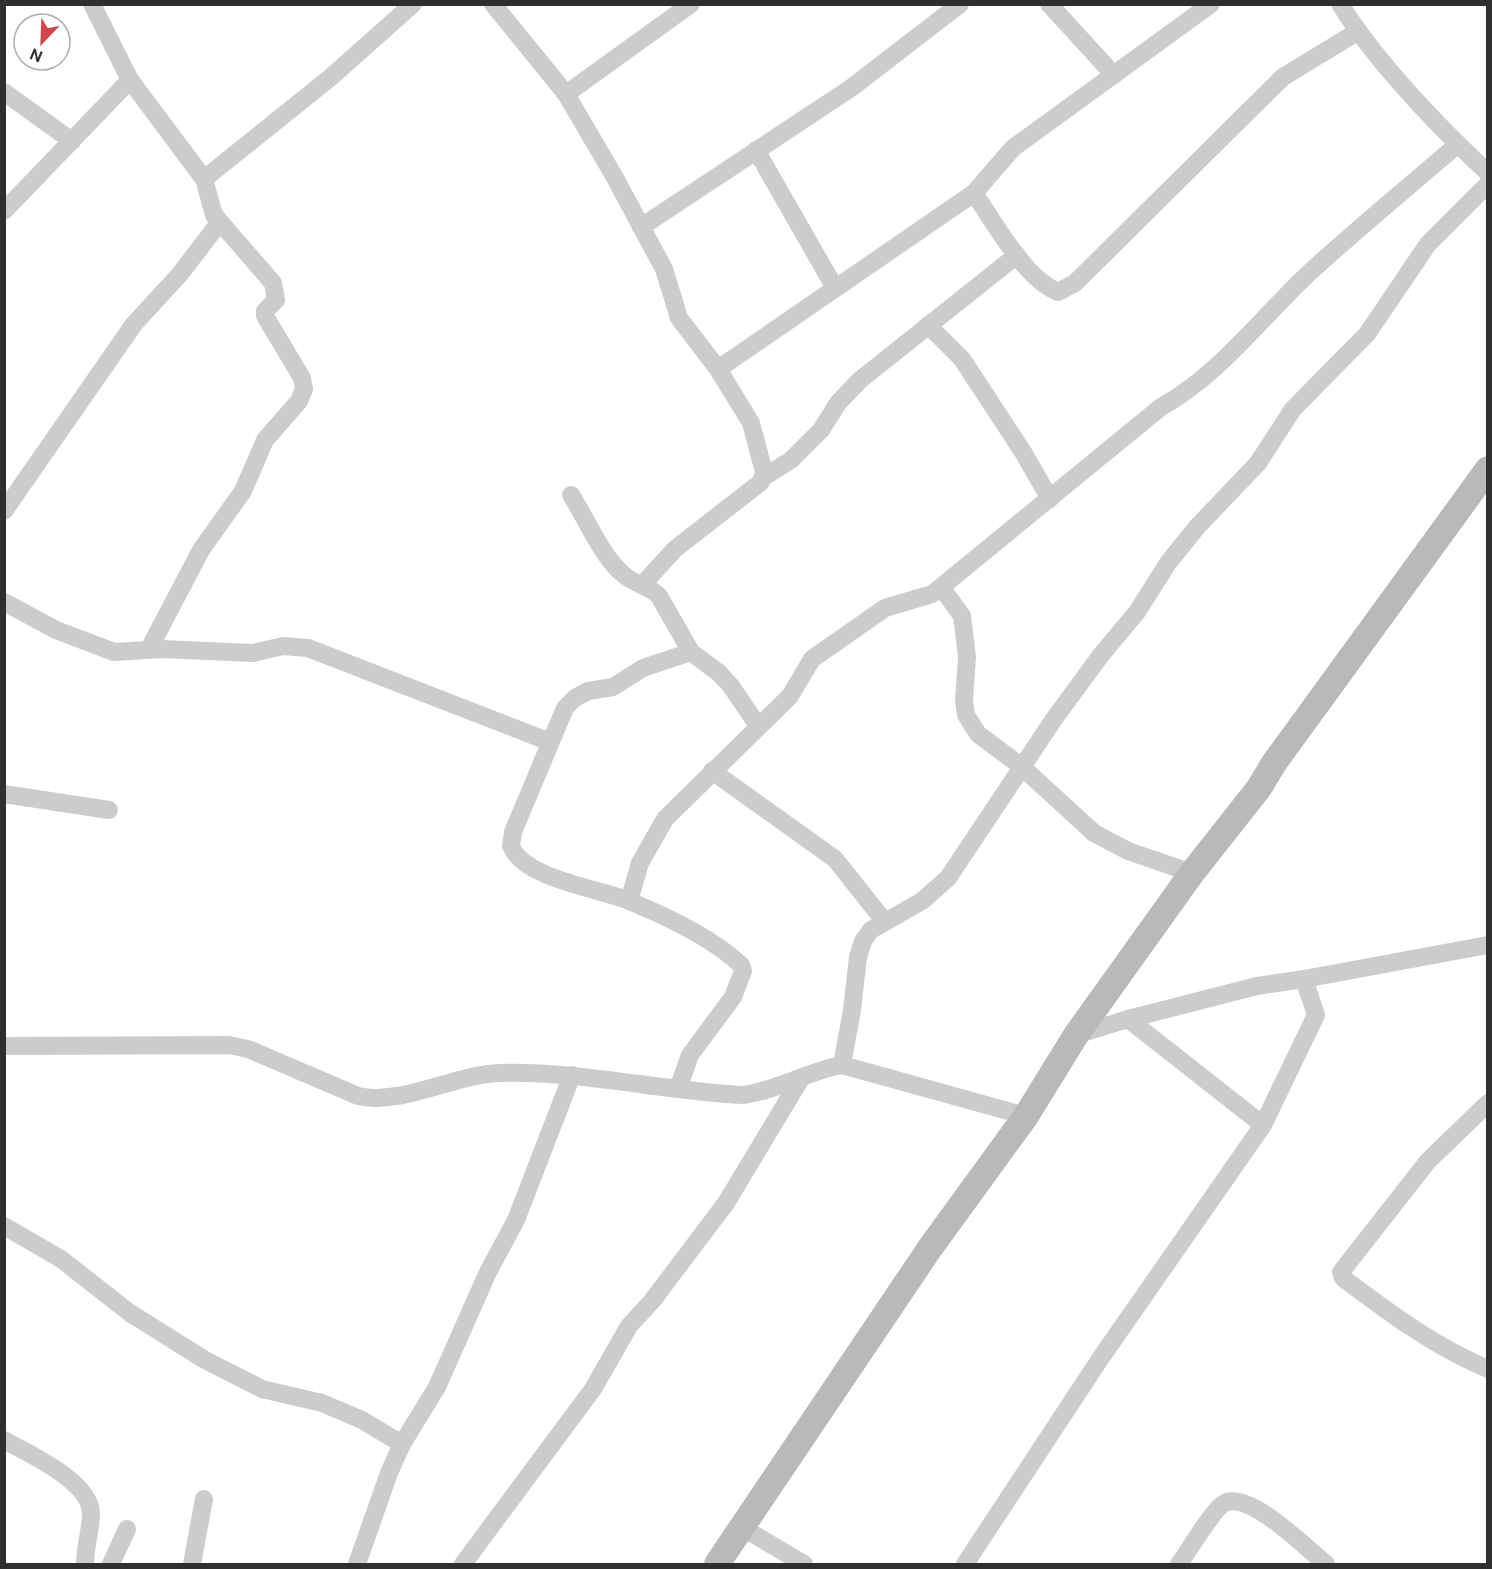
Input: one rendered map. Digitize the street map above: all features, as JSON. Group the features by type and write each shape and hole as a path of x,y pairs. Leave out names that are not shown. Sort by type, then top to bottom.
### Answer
{"street":[{"path":"92,4 130,80 204,179 211,207 219,223 273,283 276,300 265,311 265,316 302,378 304,389 299,401 266,440 243,491 201,550 149,649"},
{"path":"204,179 331,76 412,4"},
{"path":"493,4 566,94 641,226 670,284 679,318 718,369 751,423 764,477"},
{"path":"566,94 691,4"},
{"path":"641,226 851,87 960,4"},
{"path":"1049,4 1114,75"},
{"path":"718,369 974,193 1013,148 1210,4"},
{"path":"1340,4 1357,32 1457,145 1488,173"},
{"path":"974,193 1017,255 1043,286 1058,292 1075,283 1283,77 1357,32"},
{"path":"4,211 130,80"},
{"path":"4,92 72,141"},
{"path":"629,901 640,863 655,835 681,801 790,696 812,659 885,608 932,594 941,588 1161,407 1182,395 1249,335 1309,274 1457,145"},
{"path":"756,150 835,288"},
{"path":"842,1065 860,949 871,930 922,901 948,878 1060,710 1137,612 1168,563 1197,527 1258,463 1293,409 1367,334 1428,244 1488,184"},
{"path":"4,512 134,324 180,274 219,223"},
{"path":"643,584 675,549 764,477 791,460 821,430 838,403 860,380 1017,255"},
{"path":"928,325 962,359 1023,452 1050,499"},
{"path":"717,1564 930,1248 1026,1116 1076,1035 1192,873 1259,788 1274,763 1488,469"},
{"path":"571,495 614,564 624,575 643,584 659,596 691,652 719,673 731,686 758,726"},
{"path":"941,588 962,616 967,657 964,701 966,716 971,726 987,743 1022,767 1094,833 1128,851 1192,873"},
{"path":"4,602 56,630 102,649 123,653 149,649 253,653 284,646 308,648 550,742"},
{"path":"678,1089 690,1055 733,997 743,971 741,965 696,934 629,901 548,875 521,862 511,846 513,832 565,708 575,698 588,692 614,687 643,668 691,652"},
{"path":"711,771 835,859 885,922"},
{"path":"4,794 109,810"},
{"path":"1076,1035 1128,1018 1257,986 1488,945"},
{"path":"965,1564 1100,1359 1263,1125 1317,1015 1304,978"},
{"path":"1128,1018 1263,1125"},
{"path":"4,1046 229,1045 248,1049 358,1096 372,1099 387,1098 483,1074 572,1076 743,1095 761,1093 800,1080 828,1067 842,1065 1026,1116"},
{"path":"357,1564 402,1444 437,1388 488,1272 516,1220 572,1076"},
{"path":"463,1564 593,1389 629,1326 652,1301 726,1203 800,1080"},
{"path":"1488,1103 1428,1161 1341,1272 1343,1278 1385,1310 1462,1359 1488,1369"},
{"path":"4,1226 61,1259 130,1313 205,1360 262,1389 322,1403 362,1420 402,1444"},
{"path":"4,1440 75,1483 85,1496 91,1512 85,1564"},
{"path":"192,1564 204,1499"},
{"path":"1179,1564 1222,1504 1237,1500 1253,1505 1326,1564"},
{"path":"742,1528 804,1564"},
{"path":"111,1564 127,1529"}]}
